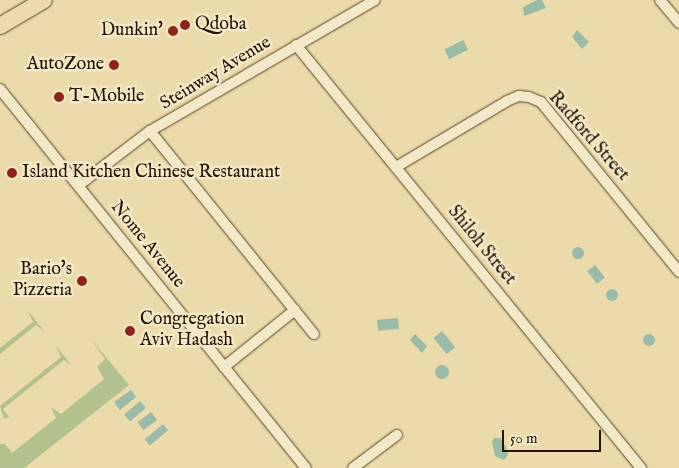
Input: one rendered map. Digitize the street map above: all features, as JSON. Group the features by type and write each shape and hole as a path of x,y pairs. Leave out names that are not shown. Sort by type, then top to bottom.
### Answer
{"main road":[{"path":"0,26 44,0"}],"street":[{"name":"Steinway Avenue","path":"79,185 150,131 375,0"},
{"path":"660,0 679,23"},
{"name":"Shiloh Street","path":"296,45 641,468"},
{"name":"Nome Avenue","path":"0,89 306,468"},
{"name":"Radford Street","path":"396,167 507,101 520,96 529,97 541,102 679,272"},
{"path":"150,131 314,334"},
{"path":"224,367 295,310"},
{"path":"354,468 397,435"}],"green space":[{"path":"28,311 45,332 36,325 0,354 0,348 33,322"},
{"path":"91,339 129,385 24,468 0,468 0,444 5,444 12,453 56,418 51,407 61,414 104,379 97,367 105,359"},
{"path":"56,346 72,366 64,360 3,409 9,417 4,419 0,406 61,357"}],"shaded area":[{"path":"537,0 542,0 546,8 524,16 523,7"},
{"path":"577,30 589,42 582,49 572,37"},
{"path":"463,40 468,50 449,59 444,50"},
{"path":"576,247 580,247 584,253 580,259 576,259 572,255 572,251"},
{"path":"595,265 605,278 597,284 587,271"},
{"path":"610,289 614,289 618,295 614,301 610,301 606,297 606,293"},
{"path":"398,318 399,329 378,331 377,320"},
{"path":"442,331 455,347 447,354 433,338"},
{"path":"415,334 427,346 422,353 410,340"},
{"path":"647,334 651,334 655,340 651,346 647,346 643,342 643,338"},
{"path":"442,365 447,367 449,372 447,377 442,379 437,377 435,372 437,367"},
{"path":"131,390 136,397 120,410 114,402"},
{"path":"140,401 146,408 130,422 124,415"},
{"path":"151,412 157,420 143,430 137,422"},
{"path":"163,424 168,430 150,446 145,439"},
{"path":"494,438 500,438 506,447 508,455 504,460 495,456 492,442"}],"place":[{"name":"Qdoba","path":"185,25"},
{"name":"Dunkin'","path":"173,31"},
{"name":"AutoZone","path":"114,65"},
{"name":"T-Mobile","path":"59,97"},
{"name":"Island Kitchen Chinese Restaurant","path":"12,173"},
{"name":"Bario's Pizzeria","path":"82,281"},
{"name":"Congregation Aviv Hadash","path":"130,331"}]}
